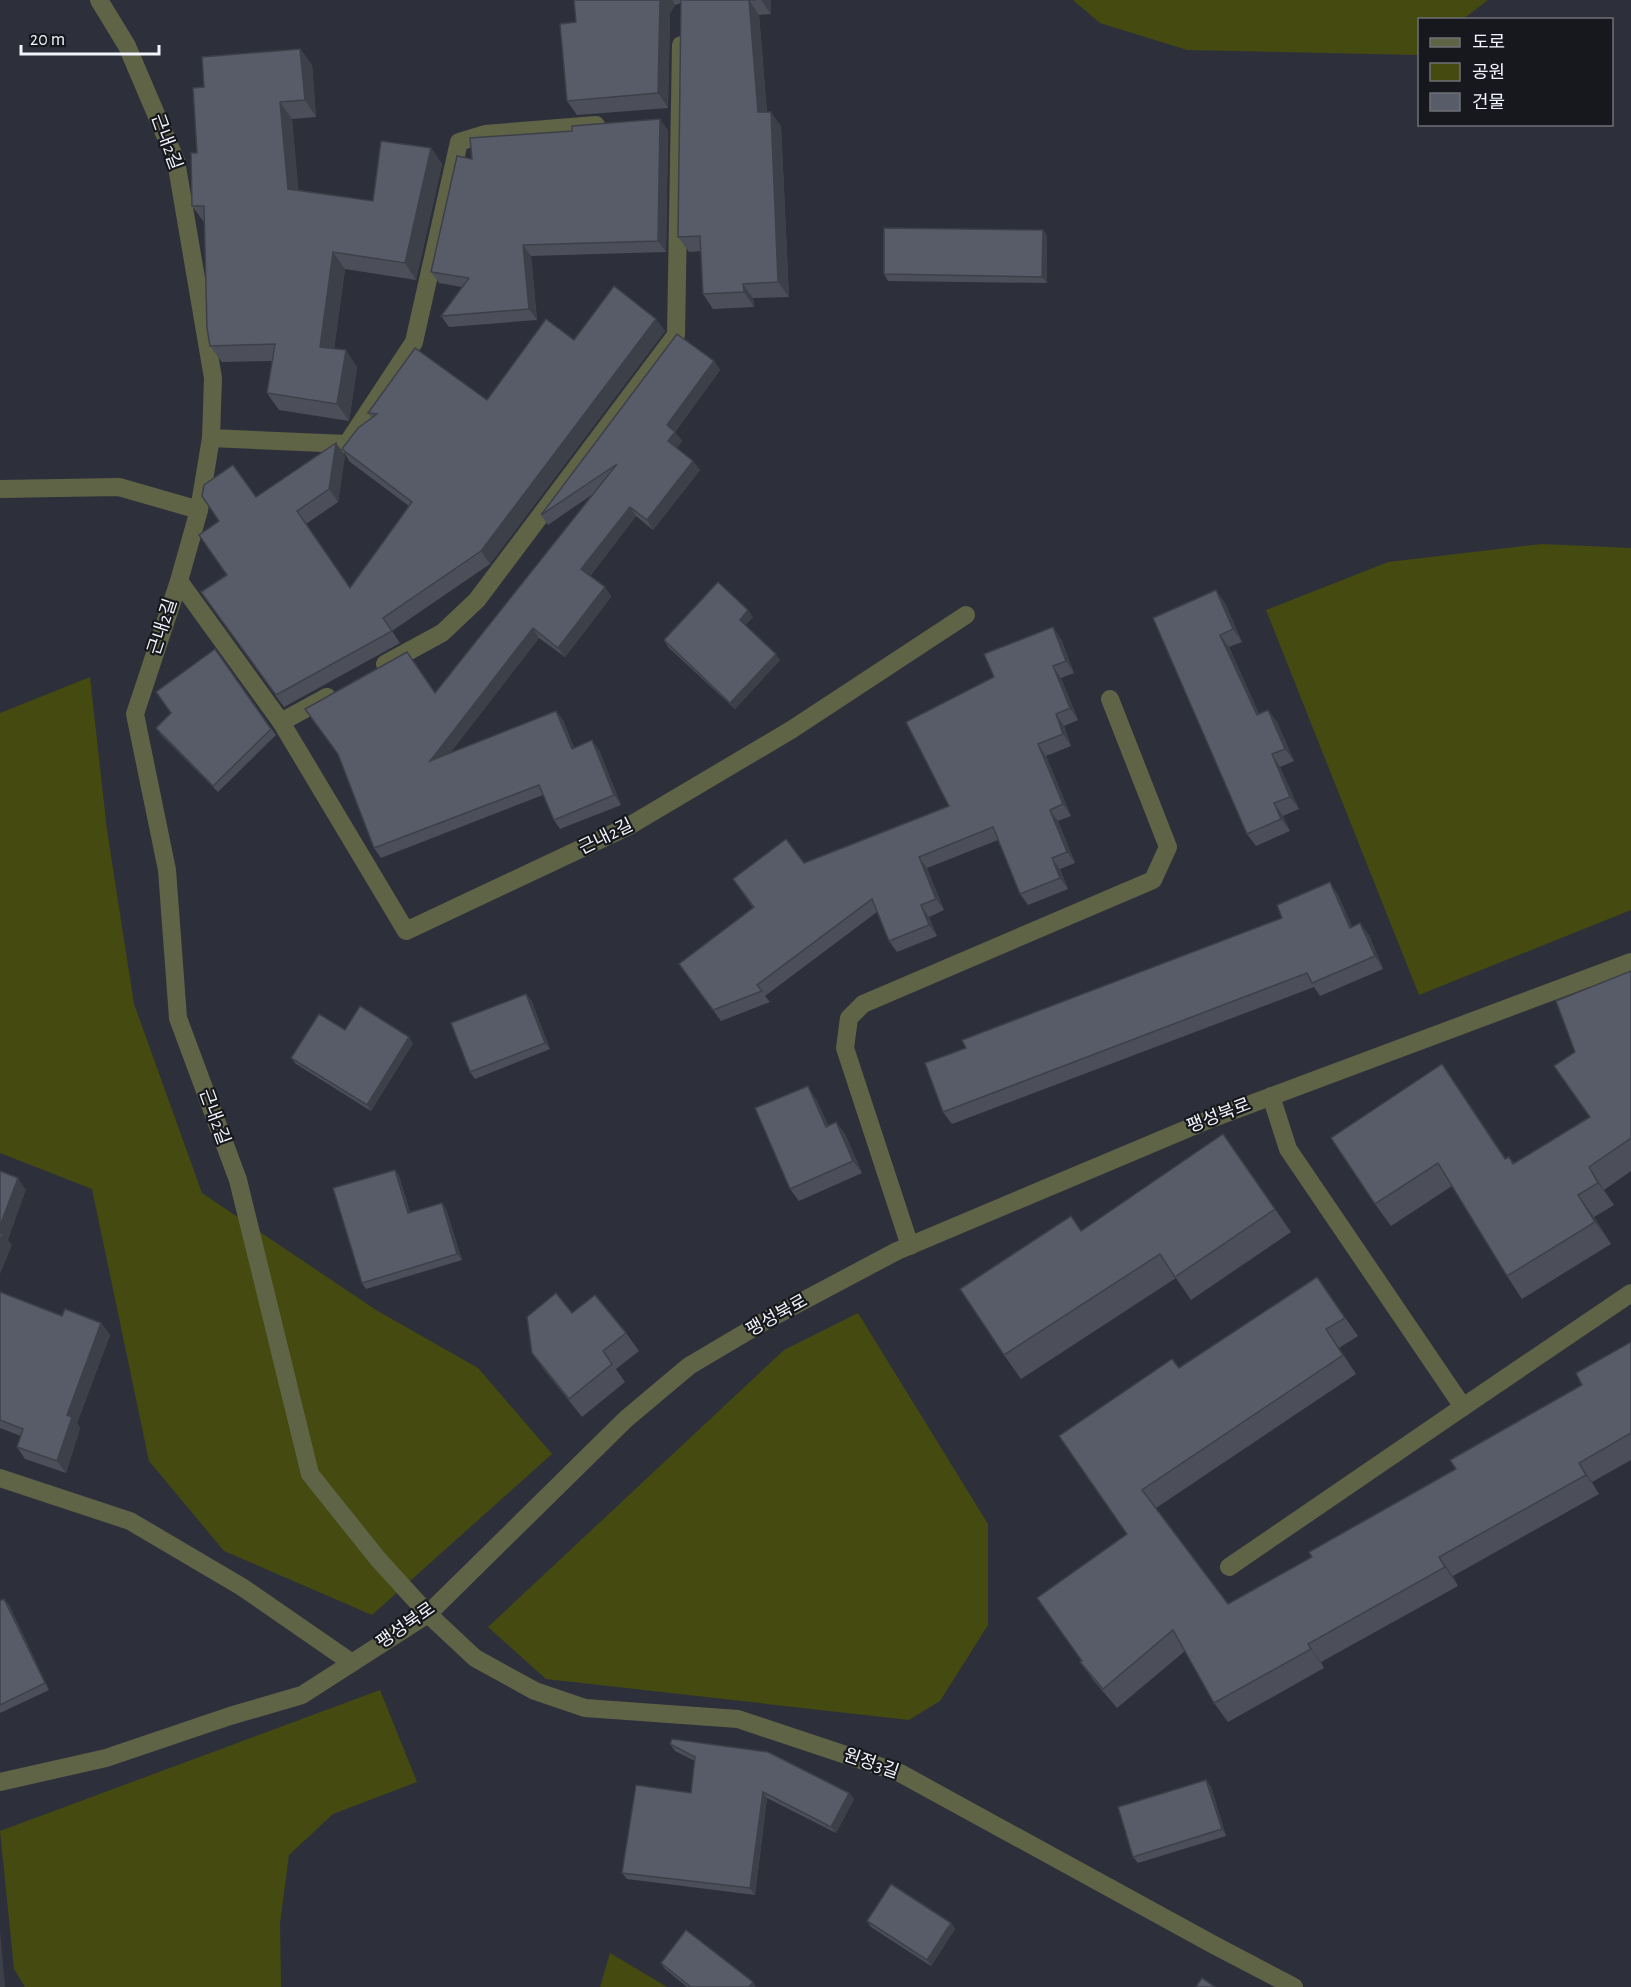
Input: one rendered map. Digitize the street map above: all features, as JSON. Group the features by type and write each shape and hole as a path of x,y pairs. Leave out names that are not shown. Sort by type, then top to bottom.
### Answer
{"street":[{"name":"근내2길","path":"99,0 127,46 177,161 213,378 211,438 199,510 179,581 135,714 167,870 178,1018 238,1180 310,1474 378,1559 428,1614"},
{"path":"372,672 442,633 477,600 676,335 673,118 681,26"},
{"path":"211,438 347,444 414,342 459,142 485,134 610,124"},
{"path":"0,489 119,487 199,510"},
{"name":"근내2길","path":"179,581 281,722 406,931 629,826 791,730 966,615"},
{"path":"281,722 342,688"},
{"path":"910,1246 844,1048 849,1018 863,1004 1153,880 1168,848 1110,699"},
{"name":"팽성북로","path":"0,1782 106,1758 230,1716 302,1695 428,1614 626,1419 689,1366 765,1321 910,1246 1208,1120 1631,962"},
{"path":"1271,1096 1288,1149 1463,1407"},
{"path":"1229,1567 1631,1293"},
{"path":"0,1478 130,1521 242,1587 352,1663"},
{"name":"원정3길","path":"428,1614 475,1658 535,1690 585,1708 738,1719 900,1773 1294,1987"}],"green space":[{"path":"1073,0 1488,0 1464,18 1418,18 1418,55 1187,50 1100,23"},
{"path":"1542,544 1631,548 1631,910 1419,995 1266,610 1388,562"},
{"path":"90,677 107,830 134,1004 202,1193 376,1310 478,1368 552,1454 372,1615 224,1551 149,1461 92,1189 0,1153 0,713"},
{"path":"858,1313 988,1524 988,1625 940,1701 909,1720 546,1679 488,1627 784,1350"},
{"path":"380,1690 417,1782 333,1814 289,1855 280,1923 281,1987 25,1987 14,1969 0,1831"},
{"path":"610,1953 667,1987 600,1987"}],"building":[{"path":"574,0 660,0 658,93 567,101 560,24 576,22"},
{"path":"681,0 749,0 758,112 771,112 778,282 743,284 744,292 703,294 700,236 678,237"},
{"path":"300,49 305,100 280,102 288,189 373,201 381,141 431,148 405,263 333,252 320,347 346,350 337,404 267,393 275,344 210,346 207,328 204,206 192,206 191,153 197,153 193,88 204,87 202,57"},
{"path":"660,119 658,241 523,245 529,309 441,316 469,278 431,272 457,156 472,159 470,138 572,131 572,126"},
{"path":"884,228 1043,230 1042,277 884,274"},
{"path":"614,286 656,319 481,551 383,618 392,631 276,695 201,592 227,575 199,535 219,521 202,496 204,485 233,465 256,497 336,443 329,489 297,511 350,588 412,502 342,449 358,428 377,414 368,413 415,348 487,400 546,319 574,340"},
{"path":"677,334 714,361 667,425 675,432 668,441 693,461 647,520 630,507 581,569 605,587 558,648 533,628 430,761 556,711 572,749 592,740 614,795 554,820 539,785 374,848 338,754 305,709 407,652 435,693 617,464 541,515"},
{"path":"718,582 748,610 740,620 776,654 730,703 664,640"},
{"path":"1216,590 1233,629 1220,635 1257,715 1268,710 1285,749 1272,754 1290,797 1274,803 1281,819 1247,834 1153,618"},
{"path":"1053,627 1066,661 1053,666 1070,708 1056,714 1063,734 1038,744 1063,804 1050,810 1067,852 1052,858 1060,878 1020,894 993,827 919,857 936,899 921,905 929,925 889,941 872,899 757,985 762,991 713,1010 679,964 754,907 733,879 786,839 804,863 949,806 906,722 994,677 984,654"},
{"path":"215,649 271,729 213,786 156,728 171,713 156,692"},
{"path":"1330,882 1350,928 1360,923 1375,956 1312,983 1307,973 943,1112 925,1063 966,1048 962,1040 1282,918 1277,905"},
{"path":"1631,971 1631,1138 1589,1167 1598,1183 1578,1195 1595,1222 1507,1276 1438,1163 1375,1204 1331,1138 1442,1064 1505,1159 1509,1157 1513,1164 1590,1117 1554,1066 1575,1052 1556,1001"},
{"path":"526,994 545,1043 470,1072 451,1023"},
{"path":"360,1006 409,1037 367,1105 291,1058 319,1014 345,1030"},
{"path":"808,1086 826,1127 836,1122 853,1161 790,1189 755,1108"},
{"path":"1223,1134 1275,1209 1175,1277 1160,1254 1004,1355 960,1289 1071,1216 1081,1231"},
{"path":"395,1170 408,1213 442,1203 457,1254 362,1283 333,1188"},
{"path":"0,1171 18,1178 0,1226"},
{"path":"1317,1277 1345,1318 1326,1329 1343,1355 1142,1490 1228,1604 1312,1557 1309,1552 1456,1469 1450,1460 1582,1385 1576,1373 1631,1342 1631,1433 1579,1463 1586,1475 1439,1557 1445,1567 1308,1644 1311,1649 1214,1703 1173,1630 1103,1689 1080,1662 1082,1661 1037,1598 1127,1534 1059,1436 1172,1359 1179,1368"},
{"path":"0,1292 62,1316 65,1309 101,1323 67,1415 72,1417 57,1461 17,1447 23,1429 0,1420"},
{"path":"556,1293 572,1313 595,1295 626,1333 603,1351 612,1364 569,1399 532,1353 527,1317"},
{"path":"4,1599 45,1683 0,1705 0,1601"},
{"path":"672,1739 768,1752 849,1793 831,1827 763,1792 750,1888 622,1873 636,1785 691,1793 695,1757 670,1744"},
{"path":"1206,1780 1222,1829 1133,1857 1118,1807"},
{"path":"891,1884 951,1923 927,1960 867,1921"},
{"path":"686,1930 753,1982 749,1987 691,1987 661,1963"},
{"path":"1202,1978 1215,1987 1196,1987"}]}
